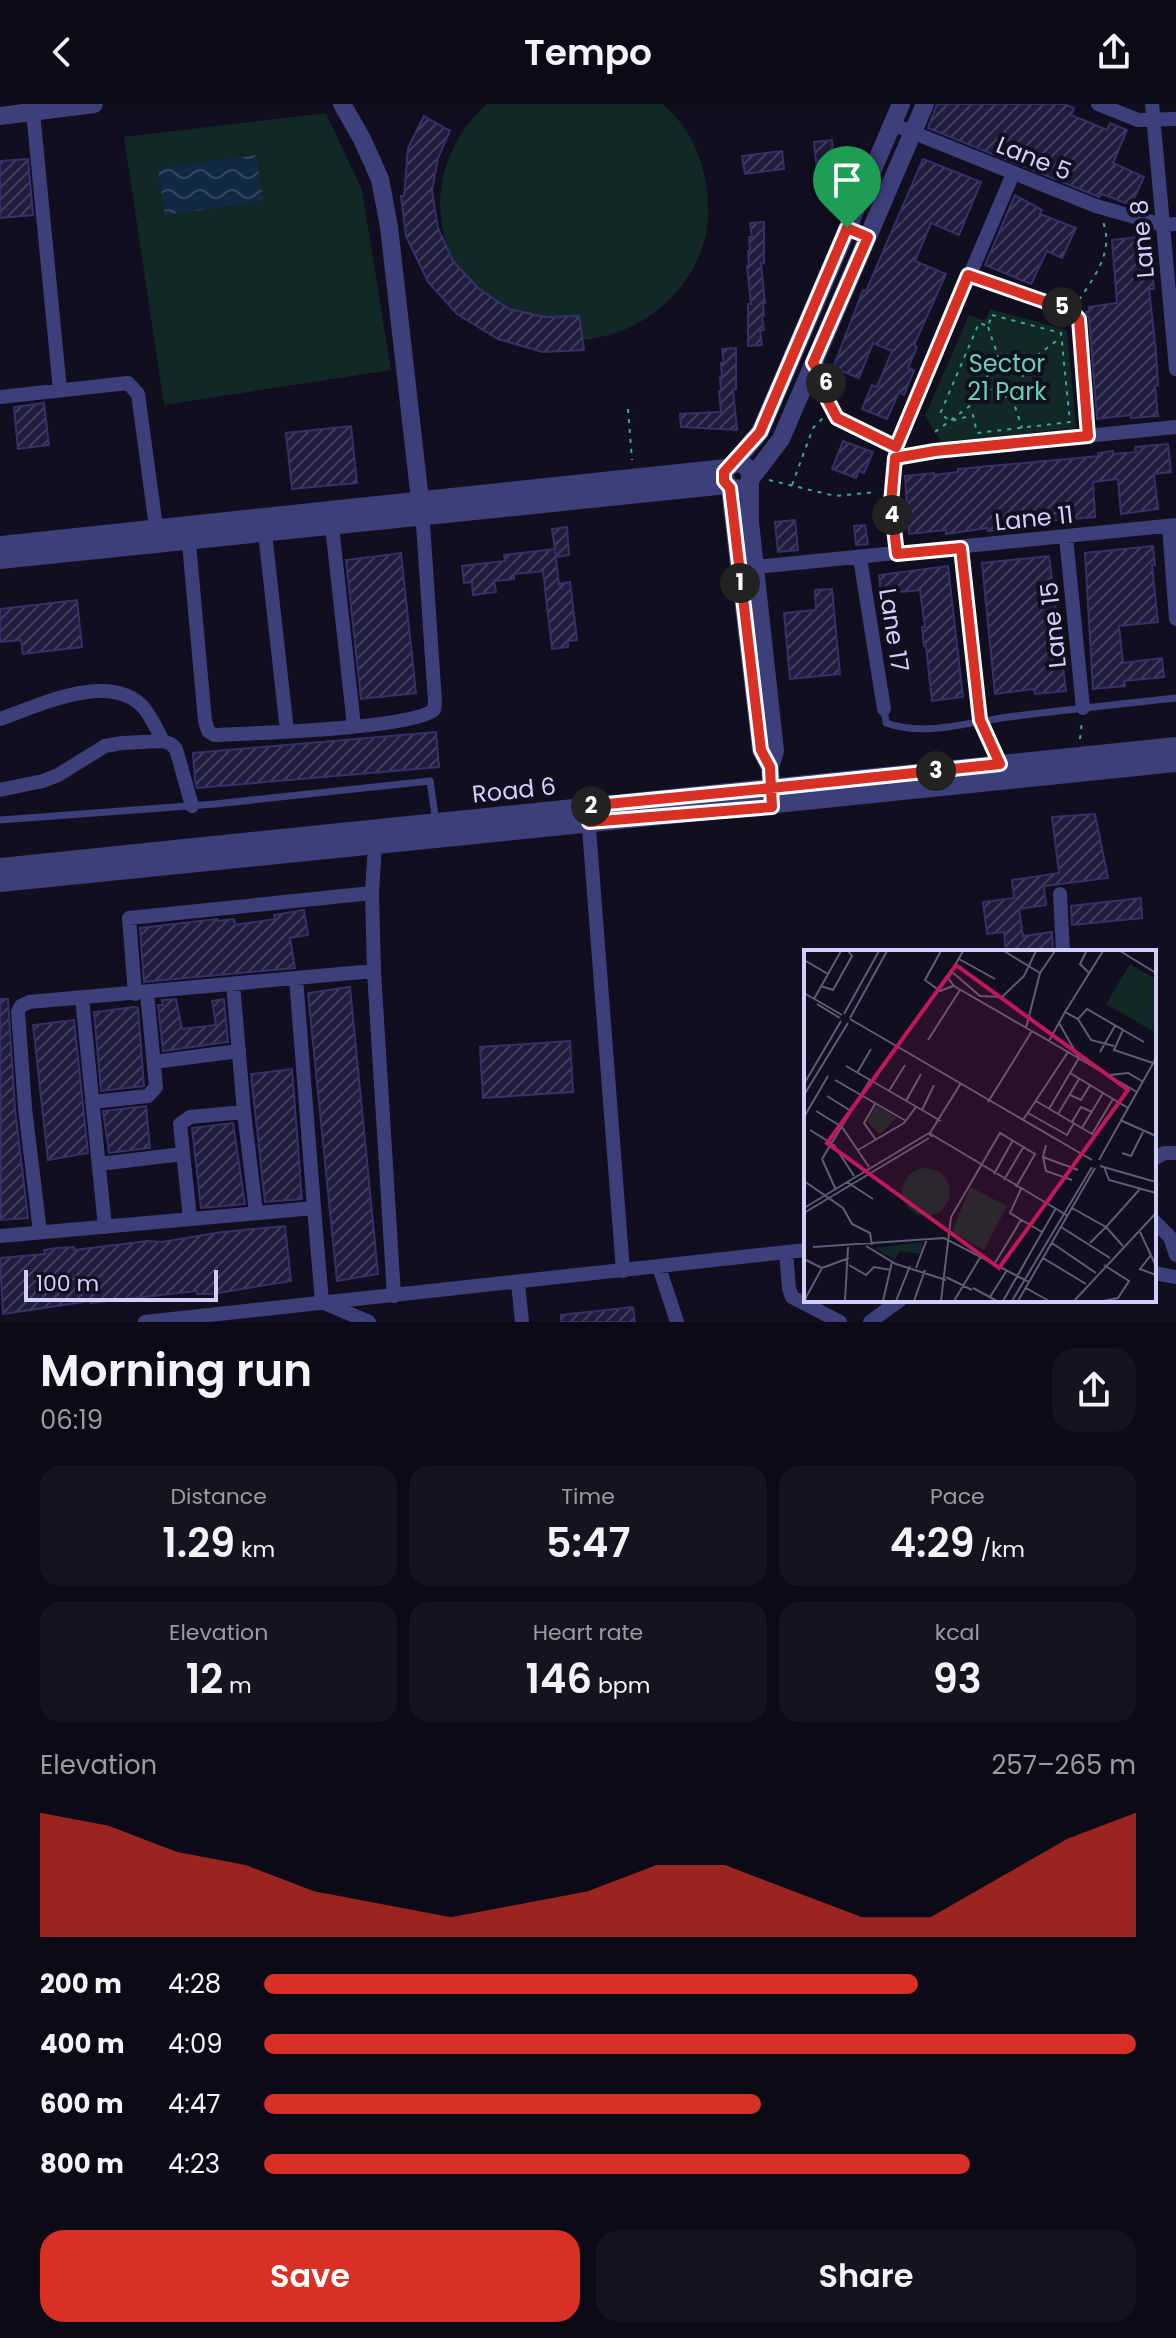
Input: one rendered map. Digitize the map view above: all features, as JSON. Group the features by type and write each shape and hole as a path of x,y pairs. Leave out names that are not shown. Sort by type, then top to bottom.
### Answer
{"street":[{"path":"0,116 94,104"},
{"path":"188,532 208,731 214,735 354,726 411,719 434,710 421,508 389,227 380,179 342,104"},
{"path":"772,807 770,767 761,750 746,568 729,476 760,432 901,104"},
{"path":"421,508 634,478 729,476 744,489 781,439 925,104"},
{"path":"1098,104 1138,120 1176,119"},
{"name":"Lane 8","path":"1152,104 1169,224 1176,369"},
{"path":"33,112 60,390"},
{"name":"Lane 5","path":"892,124 1096,206 1169,224"},
{"path":"897,554 891,503 896,452 1013,174"},
{"path":"847,228 868,237"},
{"path":"968,275 1072,311 1079,319 1088,436"},
{"path":"793,356 813,363"},
{"path":"0,397 128,383 138,394 156,527"},
{"path":"896,452 935,451 1176,427"},
{"path":"2,552 729,476 747,465 751,479 746,568"},
{"path":"331,518 354,726"},
{"path":"264,524 287,731"},
{"path":"1172,526 1176,619"},
{"name":"Lane 11","path":"746,568 1172,526"},
{"path":"2,552 156,527 188,532"},
{"name":"Lane 15","path":"1066,537 1083,708"},
{"path":"961,548 980,720"},
{"name":"Lane 17","path":"860,558 884,709"},
{"path":"0,719 76,693 105,691 142,706 163,741"},
{"path":"0,790 58,775 105,746 163,741 176,749 192,806"},
{"name":"Road 6","path":"0,883 375,844 771,788 1176,746"},
{"name":"Road 6","path":"0,867 436,822 772,807 1176,763"},
{"path":"588,814 623,1271"},
{"path":"375,844 372,893 374,971 394,1296"},
{"path":"92,1102 148,1096 156,1087 129,918 372,893"},
{"path":"1060,894 1063,950"},
{"path":"40,1232 25,1108 18,1012 21,1006 29,1002 374,971"},
{"path":"296,978 322,1302"},
{"path":"233,984 256,1212"},
{"path":"82,998 105,1227"},
{"path":"154,1062 239,1051"},
{"path":"190,1218 180,1124 184,1120 244,1112"},
{"path":"1156,1158 1164,1153 1176,1153"},
{"path":"99,1164 183,1154"},
{"path":"0,1236 314,1208"},
{"path":"1156,1223 1170,1237 1176,1255"},
{"path":"145,1322 289,1314 322,1302 804,1250"},
{"path":"786,1252 792,1297 840,1322"},
{"path":"659,1267 677,1322"},
{"path":"1156,1273 1176,1277"},
{"path":"518,1283 522,1322"},
{"path":"322,1302 369,1322"},
{"path":"870,1322 897,1302"}],"lane":[{"path":"884,709 886,723 902,729 925,730 980,720 1176,698"},
{"path":"0,820 192,806 430,781 436,822"}],"path":[{"path":"1072,311 1100,269 1108,236 1096,206"},
{"path":"988,326 979,323 940,414 951,421 973,415 977,433 1070,422 1061,333 992,315 988,326 1000,362"},
{"path":"1020,369 1061,338"},
{"path":"1000,362 1014,363 1020,369 1022,386 1012,396 1002,397 991,390 987,381 989,372 1000,362"},
{"path":"813,363 829,388 828,401 837,418"},
{"path":"935,432 991,390"},
{"path":"1012,396 1022,428"},
{"path":"628,409 634,478"},
{"path":"792,485 813,428 824,417 837,418 896,452"},
{"path":"751,479 835,496 892,490"},
{"path":"1078,756 1083,708"},
{"path":"980,720 1000,764"}],"green space":[{"path":"487,104 662,104 684,127 703,171 708,218 704,241 685,282 653,314 612,334 566,341 542,335 464,286 445,237 440,195 450,155 459,137"},
{"path":"326,113 362,190 391,370 164,405 124,137"},
{"name":"Sector 21 Park","path":"990,309 1067,330 1076,428 942,443 925,416 969,315 985,321"}],"water":[{"path":"256,155 263,201 165,215 158,169"}],"building":[{"path":"937,104 1064,104 1074,108 1071,115 1107,130 1110,123 1127,130 1113,163 1144,177 1131,205 1102,194 1099,197 928,128"},
{"path":"424,116 450,131 438,158 432,191 438,228 453,261 478,288 509,309 545,317 579,316 584,350 543,352 498,339 457,314 428,282 406,236 401,196 404,196 408,148"},
{"path":"832,140 836,180 818,181 814,142"},
{"path":"782,151 784,169 745,174 742,156"},
{"path":"28,159 33,215 0,218 0,161"},
{"path":"923,159 981,182 959,235 931,223 915,261 946,274 914,345 917,347 908,368 914,370 904,395 899,392 887,419 862,409 872,385 877,387 892,351 873,343 859,378 833,368 863,290 866,291"},
{"path":"1015,195 1042,210 1040,214 1076,228 1062,258 1047,251 1031,284 985,265"},
{"path":"764,222 764,263 761,264 764,330 760,331 762,345 748,346 750,223"},
{"path":"1149,236 1154,289 1149,289 1156,352 1158,416 1097,419 1086,312 1089,307 1117,303 1112,240"},
{"path":"736,348 736,389 733,390 737,430 681,427 680,414 721,412 722,349"},
{"path":"44,403 49,445 18,449 14,407"},
{"path":"351,426 357,483 292,489 286,433"},
{"path":"843,441 873,452 864,473 859,471 856,478 832,469"},
{"path":"1168,444 1171,472 1154,474 1158,509 1121,514 1118,479 1093,482 1095,517 1019,523 1002,527 1002,530 988,531 987,528 946,534 946,530 909,534 905,476 1099,456 1098,453 1113,451 1113,454 1136,452 1135,447"},
{"path":"795,520 798,550 778,552 775,522"},
{"path":"865,525 868,544 856,545 854,526"},
{"path":"567,527 569,555 556,557 555,551 559,584 570,582 577,640 568,641 568,647 552,649 543,571 514,574 514,579 494,581 496,592 473,595 472,582 464,583 462,566 505,561 504,555 555,549 552,529"},
{"path":"1153,546 1158,622 1119,626 1123,663 1162,658 1164,677 1124,681 1125,686 1093,689 1085,553"},
{"path":"401,553 416,693 361,699 346,560"},
{"path":"1049,556 1066,691 1035,694 1034,689 995,694 982,563"},
{"path":"948,566 963,697 932,701 920,590 881,594 879,575"},
{"path":"832,589 840,674 790,679 784,613 816,610 815,590"},
{"path":"77,600 82,647 23,654 21,640 0,642 0,609"},
{"path":"436,732 439,767 197,788 195,780 193,753"},
{"path":"1095,814 1108,878 1044,886 1046,905 1019,909 1023,936 1052,932 1053,950 1006,950 1004,932 987,934 983,902 1014,898 1012,880 1059,873 1052,817"},
{"path":"1141,898 1142,918 1072,925 1071,906"},
{"path":"304,910 308,935 290,938 295,968 144,982 140,928 217,919 234,919 235,925 275,919 274,915"},
{"path":"350,987 378,1274 337,1281 308,993"},
{"path":"0,999 8,999 15,1109 28,1218 1,1220"},
{"path":"176,999 182,1029 216,1025 212,1001 224,999 228,1042 163,1051 158,1005 163,1005 162,1000"},
{"path":"138,1008 144,1086 101,1091 94,1012"},
{"path":"74,1020 88,1153 48,1160 33,1025"},
{"path":"570,1041 573,1092 483,1098 480,1047"},
{"path":"292,1069 302,1199 265,1202 251,1074"},
{"path":"146,1106 150,1148 109,1153 103,1111"},
{"path":"233,1123 245,1204 201,1208 192,1128"},
{"path":"285,1226 291,1281 212,1294 197,1294 196,1291 90,1301 3,1314 0,1258 45,1254 44,1250 57,1248 74,1247 74,1250 162,1242"},
{"path":"633,1307 635,1322 561,1322 561,1315"}],"route":[{"path":"847,228 760,432 724,472 724,481 730,488 761,750 770,767 771,788 587,806 589,822 772,807 771,788 1000,764 980,720 961,548 897,554 891,503 895,458 935,451 1088,436 1079,319 1072,311 968,275 896,447 837,418 828,401 829,388 813,363 868,237 847,228"}]}
